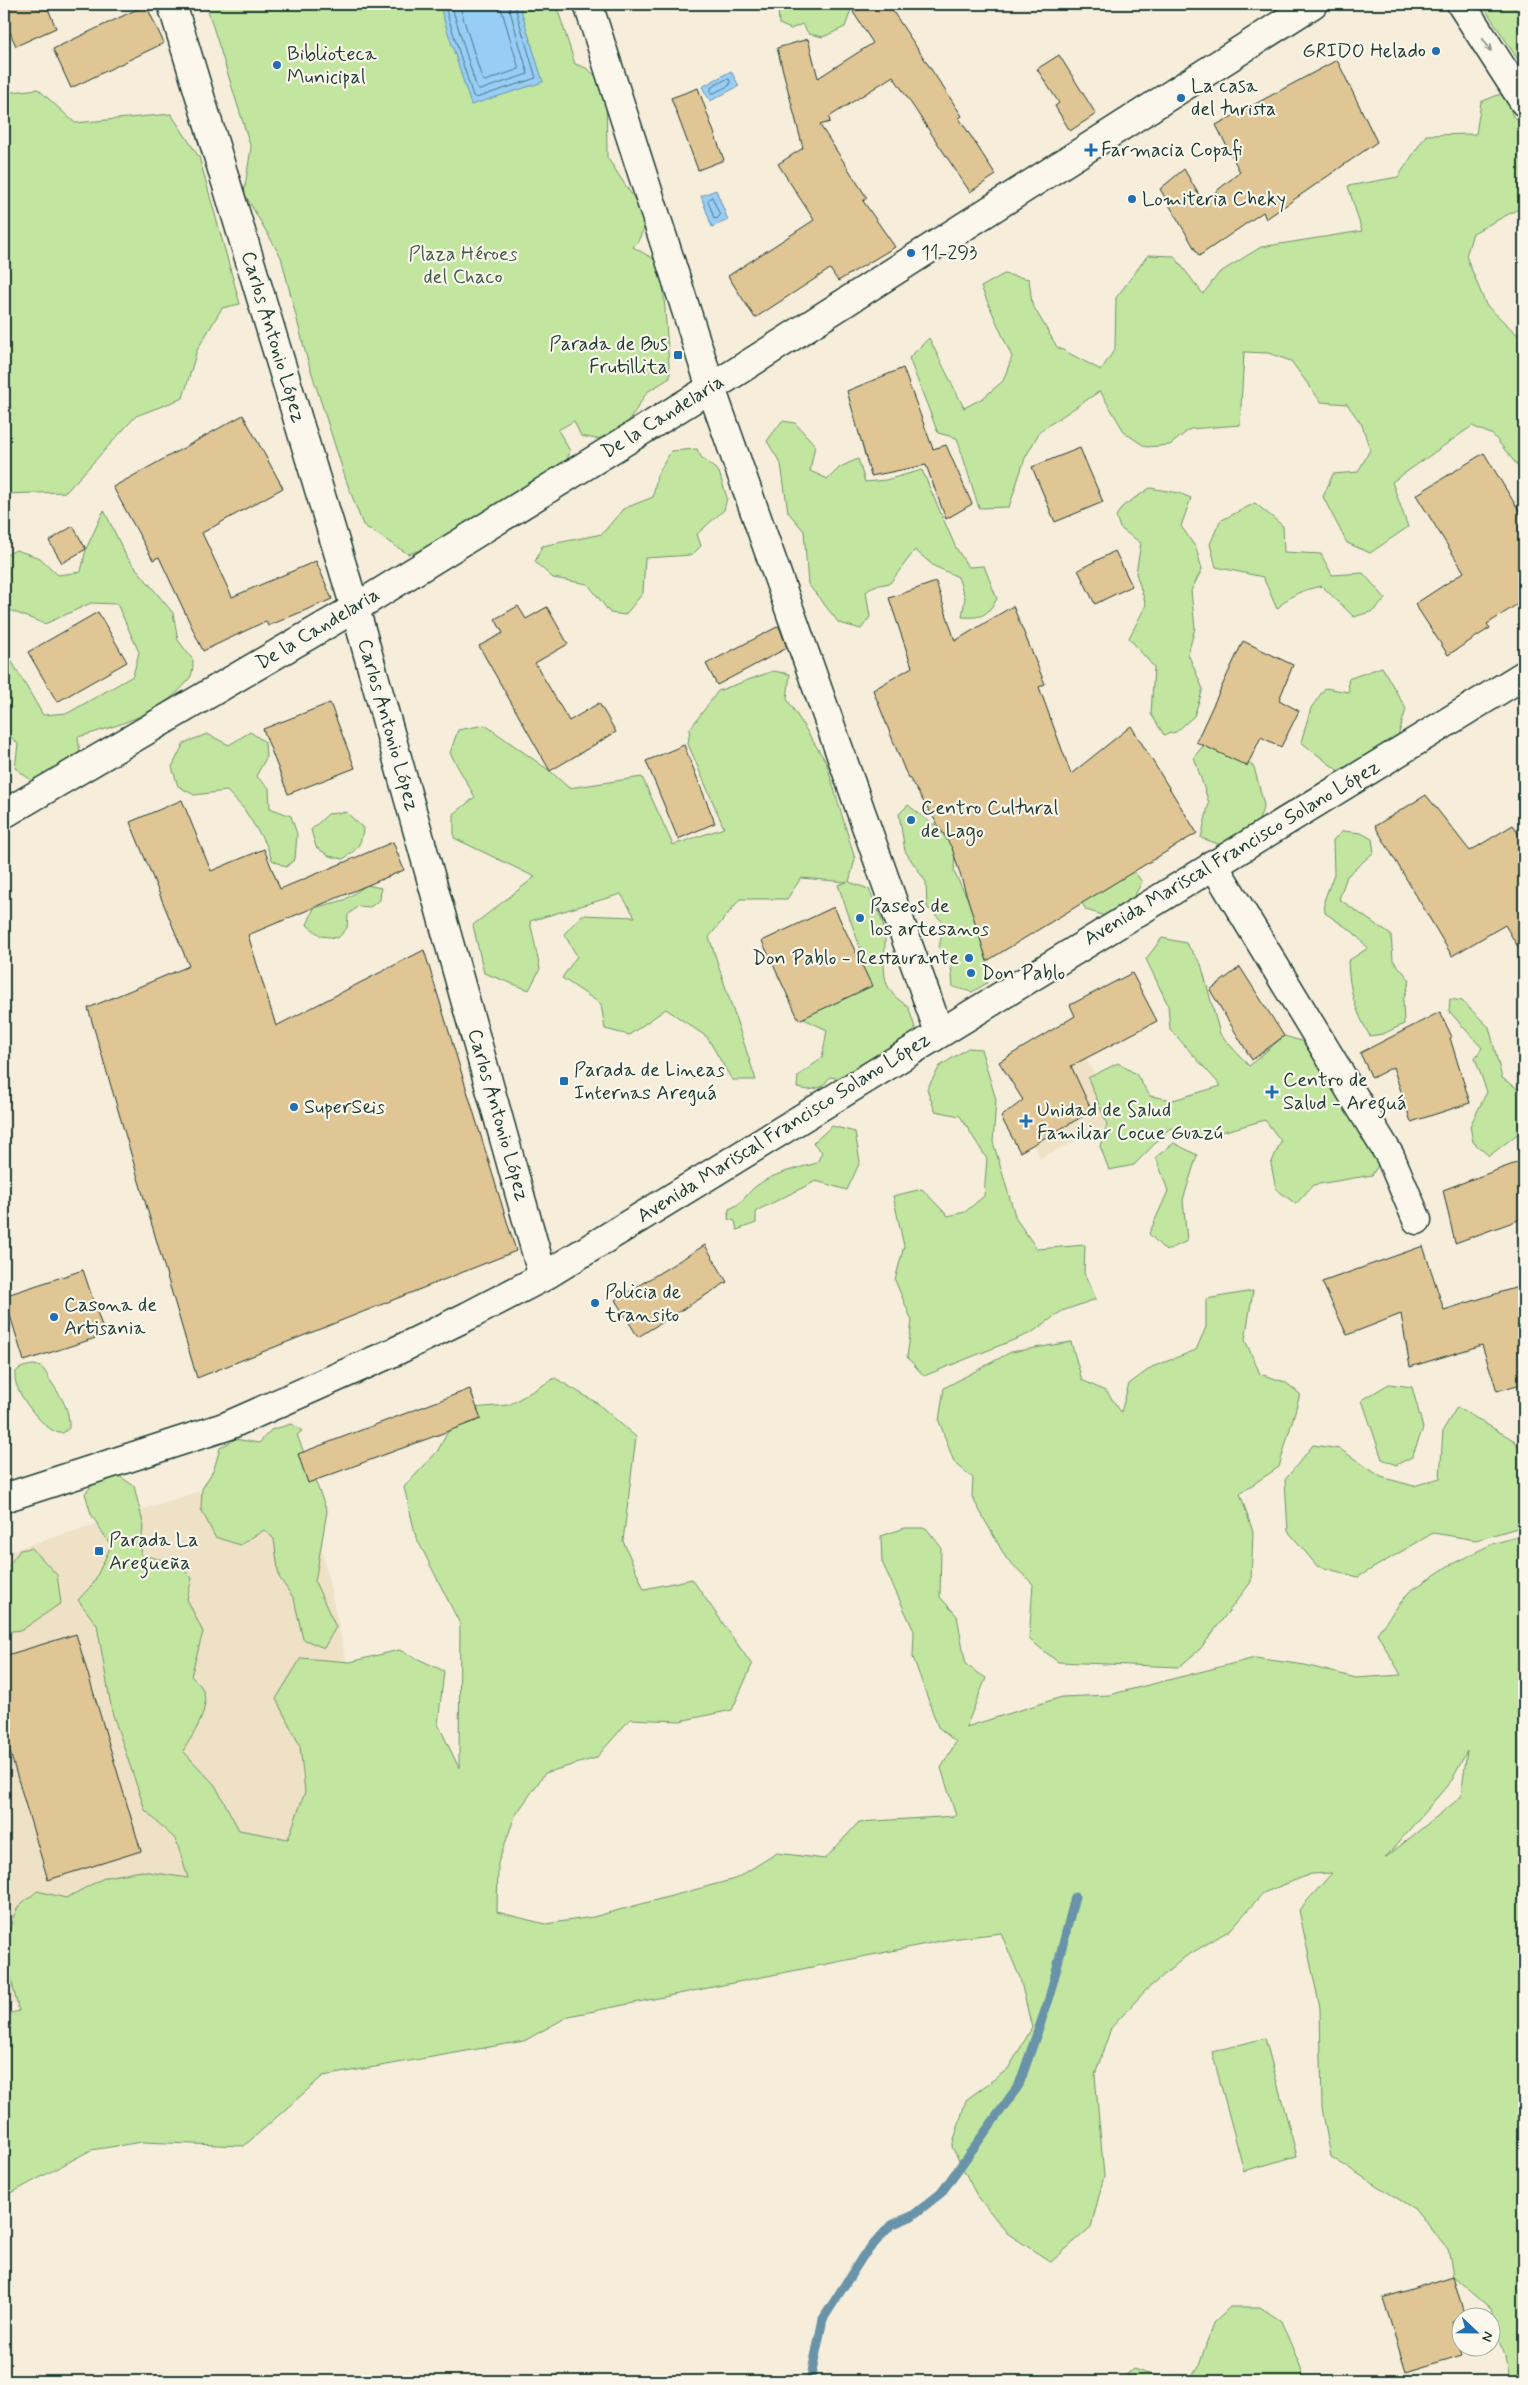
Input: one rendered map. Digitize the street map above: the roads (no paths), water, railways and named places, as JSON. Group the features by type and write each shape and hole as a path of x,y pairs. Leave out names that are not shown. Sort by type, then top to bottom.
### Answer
{"street":[{"name":"Carlos Antonio López","path":"172,4 355,608 543,1277"},
{"path":"588,4 711,388 939,1032"},
{"name":"De la Candelaria","path":"4,814 355,608 711,388 1313,4"},
{"path":"1461,4 1524,102"},
{"name":"Avenida Mariscal Francisco Solano López","path":"4,1498 227,1426 405,1346 543,1277 939,1032 1524,675"},
{"path":"1213,864 1390,1156 1417,1220"}],"water":[{"path":"439,4 519,4 543,82 471,105"},
{"path":"731,71 739,86 710,101 702,87"},
{"path":"716,190 728,220 712,227 701,196"}],"waterway":[{"path":"810,2381 823,2319 863,2256 891,2225 912,2216 941,2193 1019,2085 1048,2002 1075,1897"}],"place":[{"name":"GRIDO Helado","path":"1436,51"},
{"name":"Biblioteca Municipal","path":"277,65"},
{"name":"La casa del turista","path":"1181,98"},
{"name":"Farmacia Copafi","path":"1091,150"},
{"name":"Lomiteria Cheky","path":"1132,199"},
{"name":"11-293","path":"911,253"},
{"name":"Parada de Bus Frutillita","path":"678,355"},
{"name":"Centro Cultural de Lago","path":"911,820"},
{"name":"Paseos de los artesanos","path":"860,918"},
{"name":"Don Pablo - Restaurante","path":"969,958"},
{"name":"Don Pablo","path":"971,973"},
{"name":"Parada de Lineas Internas Areguá","path":"564,1081"},
{"name":"Centro de Salud - Areguá","path":"1272,1092"},
{"name":"SuperSeis","path":"294,1107"},
{"name":"Unidad de Salud Familiar Cocue Guazú","path":"1026,1121"},
{"name":"Policia de transito","path":"595,1303"},
{"name":"Casona de Artisania","path":"54,1317"},
{"name":"Parada La Aregueña","path":"99,1551"}],"park label":[{"name":"Plaza Héroes del Chaco","path":"463,266"}]}
